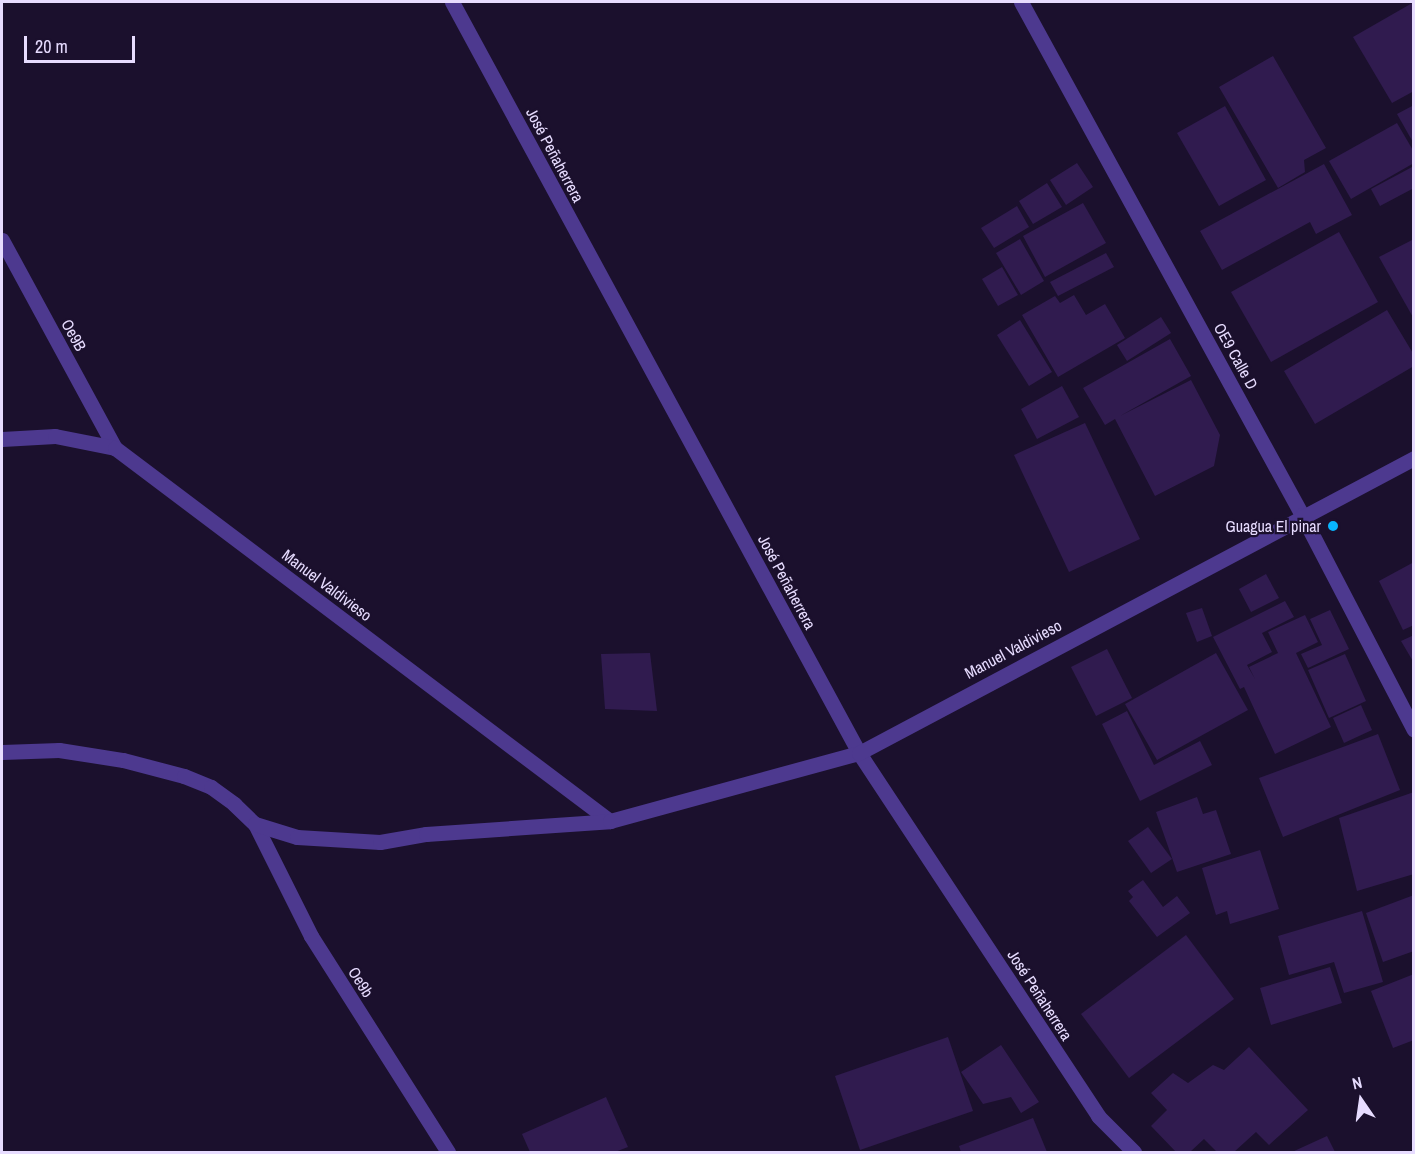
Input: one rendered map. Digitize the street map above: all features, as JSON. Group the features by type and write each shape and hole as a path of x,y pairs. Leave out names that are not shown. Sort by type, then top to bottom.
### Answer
{"street":[{"name":"José Peñaherrera","path":"452,2 859,753 1098,1116 1134,1152"},
{"name":"OE9 Calle D","path":"1021,2 1302,514 1413,730"},
{"name":"Oe9B","path":"2,240 115,448"},
{"name":"Manuel Valdivieso","path":"2,439 55,436 115,448 609,822"},
{"name":"Manuel Valdivieso","path":"255,824 297,837 381,842 426,834 609,822 859,753 1302,514 1413,459"},
{"path":"2,752 59,750 123,760 184,776 212,787 255,824"},
{"name":"Oe9b","path":"255,824 311,936 448,1152"}],"building":[{"path":"1414,2 1414,91 1392,103 1353,37"},
{"path":"1273,56 1326,148 1304,160 1305,172 1278,188 1219,87"},
{"path":"1414,105 1414,144 1397,114"},
{"path":"1225,106 1266,180 1219,206 1177,133"},
{"path":"1397,123 1414,152 1414,163 1351,199 1329,161"},
{"path":"1077,163 1093,187 1066,205 1050,180"},
{"path":"1324,164 1352,215 1316,234 1310,222 1222,270 1200,231"},
{"path":"1414,166 1414,188 1380,206 1371,189"},
{"path":"1047,183 1062,207 1033,224 1019,201"},
{"path":"1083,203 1106,243 1045,277 1023,236"},
{"path":"1017,206 1029,227 994,248 981,228"},
{"path":"1339,232 1378,302 1271,362 1231,292"},
{"path":"1020,239 1044,281 1021,295 996,253"},
{"path":"1414,239 1414,319 1379,257"},
{"path":"1106,253 1114,267 1058,296 1050,282"},
{"path":"1002,267 1018,295 998,306 982,279"},
{"path":"1074,295 1086,315 1105,304 1125,338 1058,377 1022,315 1055,296 1060,303"},
{"path":"1387,310 1414,355 1414,366 1315,424 1284,371"},
{"path":"1161,317 1171,333 1127,361 1117,345"},
{"path":"1020,320 1052,372 1029,386 997,335"},
{"path":"1170,339 1191,376 1120,416 1191,380 1220,435 1214,466 1155,496 1115,419 1105,425 1083,388"},
{"path":"1062,386 1079,417 1037,439 1021,409"},
{"path":"1085,423 1140,539 1069,572 1014,455"},
{"path":"1414,562 1414,625 1403,630 1379,581"},
{"path":"1266,574 1279,598 1251,612 1239,589"},
{"path":"1285,601 1294,617 1262,633 1272,652 1247,665 1255,679 1249,667 1278,653 1268,632 1305,615 1318,642 1296,653 1331,727 1275,754 1244,687 1240,689 1213,637"},
{"path":"1202,608 1212,636 1197,642 1186,613"},
{"path":"1330,610 1349,649 1308,668 1301,654 1322,645 1310,619"},
{"path":"1414,635 1414,663 1401,641"},
{"path":"1107,649 1132,698 1096,716 1071,667"},
{"path":"650,653 657,711 605,709 601,654"},
{"path":"1216,653 1248,710 1157,760 1125,704"},
{"path":"1345,654 1366,701 1329,718 1308,670"},
{"path":"1361,705 1372,730 1344,743 1333,718"},
{"path":"1127,711 1154,765 1200,741 1212,765 1140,801 1102,724"},
{"path":"1378,734 1400,790 1283,837 1259,778"},
{"path":"1414,792 1414,874 1357,891 1339,818"},
{"path":"1197,797 1203,814 1216,810 1231,854 1177,872 1156,812"},
{"path":"1148,827 1172,859 1151,873 1128,841"},
{"path":"1260,850 1279,909 1230,924 1227,911 1216,915 1202,868"},
{"path":"1143,880 1163,907 1177,896 1190,913 1157,937 1129,901 1133,897 1128,891"},
{"path":"1414,895 1414,951 1383,962 1366,913"},
{"path":"1362,911 1383,982 1344,993 1334,962 1289,975 1278,936"},
{"path":"1186,935 1234,999 1129,1078 1081,1014"},
{"path":"1330,967 1342,1003 1271,1025 1260,988"},
{"path":"1414,974 1414,1040 1393,1048 1371,991"},
{"path":"948,1037 973,1111 860,1150 835,1076"},
{"path":"1001,1045 1039,1102 1021,1113 1011,1097 983,1104 961,1072"},
{"path":"1249,1047 1308,1110 1269,1145 1256,1132 1234,1152 1217,1152 1204,1139 1190,1152 1176,1152 1151,1126 1167,1110 1151,1093 1173,1073 1188,1083 1213,1065 1224,1070"},
{"path":"606,1097 628,1147 615,1152 530,1152 522,1134"},
{"path":"1033,1118 1047,1152 961,1152 959,1146"},
{"path":"1327,1136 1335,1152 1292,1152"}],"place":[{"name":"Guagua El pinar","path":"1333,526"}]}
